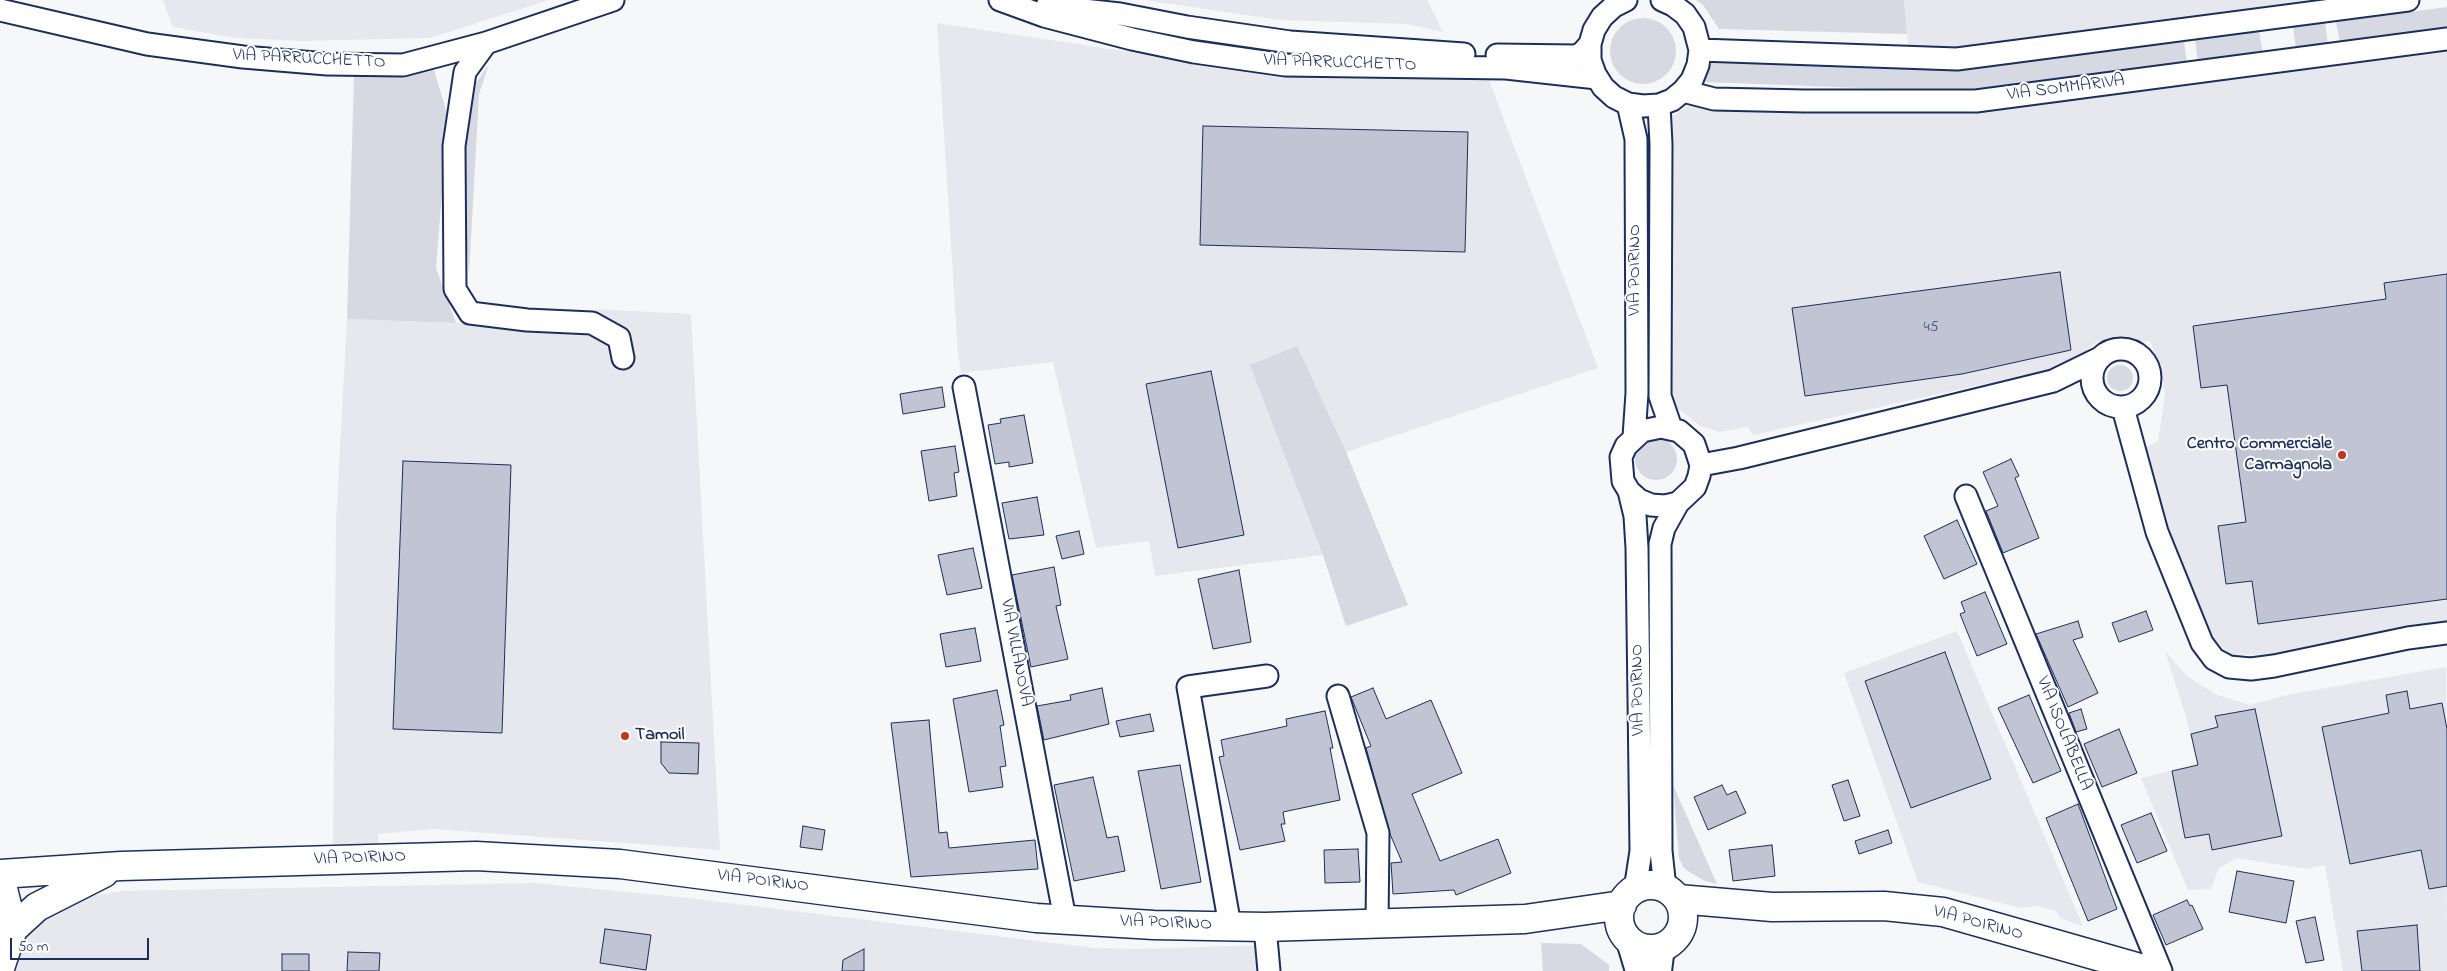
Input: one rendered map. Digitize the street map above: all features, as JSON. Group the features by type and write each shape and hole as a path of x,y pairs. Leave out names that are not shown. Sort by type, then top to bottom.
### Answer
{"main road":[{"name":"VIA POIRINO","path":"0,875 121,866 476,856 620,864 1036,918 1265,927 1525,919 1591,926 1627,937"},
{"path":"0,968 13,929 37,907 74,886 121,866"},
{"path":"0,875 13,929"},
{"path":"1645,886 1671,894 1683,918 1668,949 1646,949 1627,937 1620,925 1629,898 1645,886"},
{"name":"VIA POIRINO","path":"1671,894 1772,908"},
{"name":"VIA POIRINO","path":"1525,919 1629,898"},
{"name":"VIA POIRINO","path":"1668,949 1713,918 1772,908 1884,906 1943,912 2150,971"}],"street":[{"name":"VIA PARRUCCHETTO","path":"0,10 147,44 243,57 327,64 403,64 486,42 613,0"},
{"name":"VIA PARRUCCHETTO","path":"1000,0 1120,14 1187,27 1290,42 1459,54 1563,56 1582,53 1590,44"},
{"name":"VIA PARRUCCHETTO","path":"1000,0 1044,16 1132,39 1194,52 1276,64 1506,68 1597,78"},
{"path":"1626,0 1614,6 1602,16 1594,30 1590,44 1590,60 1597,78 1603,87 1614,97 1628,104 1643,106 1659,105 1672,100 1692,80 1698,66 1700,50 1694,27 1685,14 1662,0"},
{"path":"1700,50 1958,59 2408,0"},
{"name":"VIA SOMMARIVA","path":"1683,91 1719,99 1804,102 1976,101 2447,40"},
{"path":"486,42 465,72 454,146 455,289 470,313 527,320 592,323 619,338 623,358"},
{"name":"VIA POIRINO","path":"1628,104 1636,139 1637,393 1634,437"},
{"name":"VIA POIRINO","path":"1659,105 1661,144 1660,396 1671,428"},
{"path":"1700,465 1739,458 2053,381 2098,359 2105,353 2124,348 2133,351 2147,364 2150,374 2147,393 2141,400 2123,408 2108,404 2097,395 2053,381"},
{"path":"2097,395 2091,377 2098,359"},
{"name":"VIA VILLANOVA","path":"964,386 1065,919"},
{"path":"2123,408 2157,532 2202,642 2214,659 2229,667 2252,668 2274,666 2408,638 2447,633"},
{"path":"1651,428 1671,428 1687,436 1694,444 1700,465 1699,476 1695,487 1678,503 1665,506 1651,505 1639,500 1629,491 1623,481 1622,457 1626,446 1634,437 1651,428"},
{"name":"VIA POIRINO","path":"1629,491 1635,516 1637,548 1641,854 1629,898"},
{"name":"VIA ISOLABELLA","path":"1966,496 2161,971"},
{"name":"VIA POIRINO","path":"1671,894 1661,851 1660,544 1664,528 1678,503"},
{"path":"1230,926 1188,687 1267,676"},
{"path":"1338,696 1378,833 1377,925"},
{"path":"1265,927 1269,971"},
{"path":"1627,937 1639,971"}],"shaded area":[{"path":"163,0 549,0 430,38 303,41 235,38 173,27"},
{"path":"1145,0 1427,0 1443,32 1407,24 1280,20"},
{"path":"1696,0 1904,0 1907,34 1719,29 1703,5"},
{"path":"1904,0 2408,0 1909,57"},
{"path":"2447,7 2447,29 2340,43 2336,22"},
{"path":"1643,18 1656,21 1666,28 1673,38 1676,51 1673,64 1666,74 1656,81 1643,84 1630,81 1620,74 1613,64 1610,51 1613,38 1620,28 1630,21"},
{"path":"937,23 1284,75 1487,75 1598,368 1346,452 1408,605 1346,626 1323,555 1155,576 1149,541 1096,548 1053,362 961,373 958,354"},
{"path":"2325,23 2328,45 2296,48 2293,27"},
{"path":"2259,31 2263,54 2198,62 2195,40"},
{"path":"2184,42 2187,64 1967,92 1703,82 1713,59 1976,67"},
{"path":"2447,42 2447,621 2277,654 2230,655 2203,628 2153,499 2143,449 2158,441 2165,395 2161,369 2150,341 2097,341 2070,365 1753,435 1748,427 1720,432 1700,426 1678,408 1668,390 1667,159 1671,117 1688,106 1719,99 1976,101"},
{"path":"489,64 479,94 469,275 464,211 467,111 472,89"},
{"path":"434,70 448,117 436,268 456,323 347,319 354,75"},
{"path":"595,309 691,314 720,850 433,829 378,834 378,844 333,844 336,522 347,319 456,323 595,334"},
{"path":"1297,346 1346,452 1408,605 1346,626 1323,555 1250,365"},
{"path":"2120,365 2130,368 2133,378 2130,388 2120,391 2110,388 2107,378 2110,368"},
{"path":"1660,438 1668,441 1674,447 1677,459 1674,471 1668,477 1652,480 1644,477 1638,471 1635,455 1638,447 1644,441"},
{"path":"1957,631 2083,926 2060,918 2056,911 2036,906 2021,908 1918,882 1844,673"},
{"path":"2165,651 2187,676 2217,695 2249,705 2292,694 2446,667 2447,971 2343,971 2325,865 2307,869 2237,858 2219,868 2211,889 2188,890 2141,778 2197,764 2186,717"},
{"path":"1673,785 1717,884 1705,881 1691,873 1683,867 1679,858"},
{"path":"533,883 679,897 1094,948 1137,949 1263,945 1265,971 11,971 18,944 33,922 71,899 123,891"},
{"path":"1541,943 1581,944 1609,965 1609,971 1543,971"}],"building":[{"path":"1203,126 1468,132 1465,252 1200,245"},
{"path":"2060,272 2071,350 1962,374 1805,396 1792,308"},
{"name":"Centro Commerciale Carmagnola","path":"2447,274 2447,599 2258,624 2252,581 2226,584 2218,526 2246,522 2227,385 2201,388 2193,326 2386,299 2384,283"},
{"path":"1211,371 1244,535 1178,548 1146,384"},
{"path":"942,387 945,407 903,414 900,394"},
{"path":"1024,415 1033,463 1009,467 1009,462 995,464 988,425 1001,423 1000,419"},
{"path":"955,446 959,472 954,473 957,496 929,501 921,451"},
{"path":"2011,459 2019,476 2015,478 2039,538 2003,553 1986,511 1998,506 1983,472"},
{"path":"403,461 511,465 502,733 393,729"},
{"path":"1037,497 1044,535 1009,539 1002,503"},
{"path":"1957,520 1977,564 1944,579 1924,536"},
{"path":"1079,531 1084,554 1062,559 1056,536"},
{"path":"973,548 982,588 947,595 938,555"},
{"path":"1054,567 1061,605 1056,606 1068,659 1031,667 1012,575"},
{"path":"1239,570 1251,642 1213,649 1198,579"},
{"path":"1985,592 2007,644 1977,656 1960,614 1965,612 1961,602"},
{"path":"2146,611 2153,630 2119,642 2112,623"},
{"path":"2078,621 2083,637 2073,640 2098,693 2068,707 2036,634"},
{"path":"975,628 981,661 946,667 940,634"},
{"path":"1945,652 1991,779 1911,808 1865,681"},
{"path":"1102,688 1109,724 1044,740 1037,706 1071,700 1070,695"},
{"path":"1373,688 1386,719 1431,700 1462,773 1412,794 1440,861 1498,839 1511,873 1456,895 1454,890 1393,894 1391,863 1402,862 1390,834 1366,748 1371,746 1351,697"},
{"path":"997,690 1004,725 1000,726 1006,766 1000,767 1003,787 969,792 953,699"},
{"path":"2407,691 2410,709 2442,703 2447,729 2447,886 2429,889 2421,850 2350,864 2322,727 2389,713 2386,695"},
{"path":"2029,695 2061,771 2033,783 1998,708"},
{"path":"2081,709 2087,729 2076,732 2069,713"},
{"path":"2255,709 2282,836 2212,850 2209,834 2185,838 2172,771 2198,765 2191,734 2218,727 2215,716"},
{"path":"1325,711 1333,748 1330,748 1340,800 1283,812 1285,824 1281,824 1285,841 1240,850 1219,757 1224,756 1221,740 1287,726 1286,719"},
{"path":"1150,714 1154,731 1120,737 1116,721"},
{"path":"929,720 939,833 947,832 949,848 1035,840 1038,869 911,877 891,723"},
{"path":"2119,729 2137,773 2102,787 2084,744"},
{"path":"661,742 699,743 698,774 669,773 661,763"},
{"path":"1180,765 1201,882 1161,889 1138,771"},
{"path":"1093,777 1107,838 1118,836 1125,871 1074,881 1054,785"},
{"path":"1848,780 1860,816 1844,821 1832,785"},
{"path":"1722,785 1727,795 1736,791 1746,813 1708,830 1694,797"},
{"path":"2078,804 2117,909 2088,921 2046,818"},
{"path":"2151,813 2167,851 2137,863 2121,825"},
{"path":"803,826 825,830 822,850 800,847"},
{"path":"1888,830 1892,843 1859,854 1855,841"},
{"path":"1772,845 1775,876 1733,881 1729,850"},
{"path":"1358,849 1360,882 1325,883 1324,850"},
{"path":"2237,871 2294,881 2286,923 2229,912"},
{"path":"2187,900 2190,906 2192,905 2203,929 2166,945 2153,915"},
{"path":"2315,917 2324,960 2306,963 2296,921"},
{"path":"2417,925 2420,971 2362,971 2357,931"},
{"path":"605,929 651,935 646,970 600,963"},
{"path":"864,949 864,971 842,971 843,960"},
{"path":"348,952 380,953 379,971 347,971"},
{"path":"282,954 309,954 309,971 282,971"}],"place":[{"name":"Centro Commerciale Carmagnola","path":"2342,455"},
{"name":"Tamoil","path":"625,736"}]}
